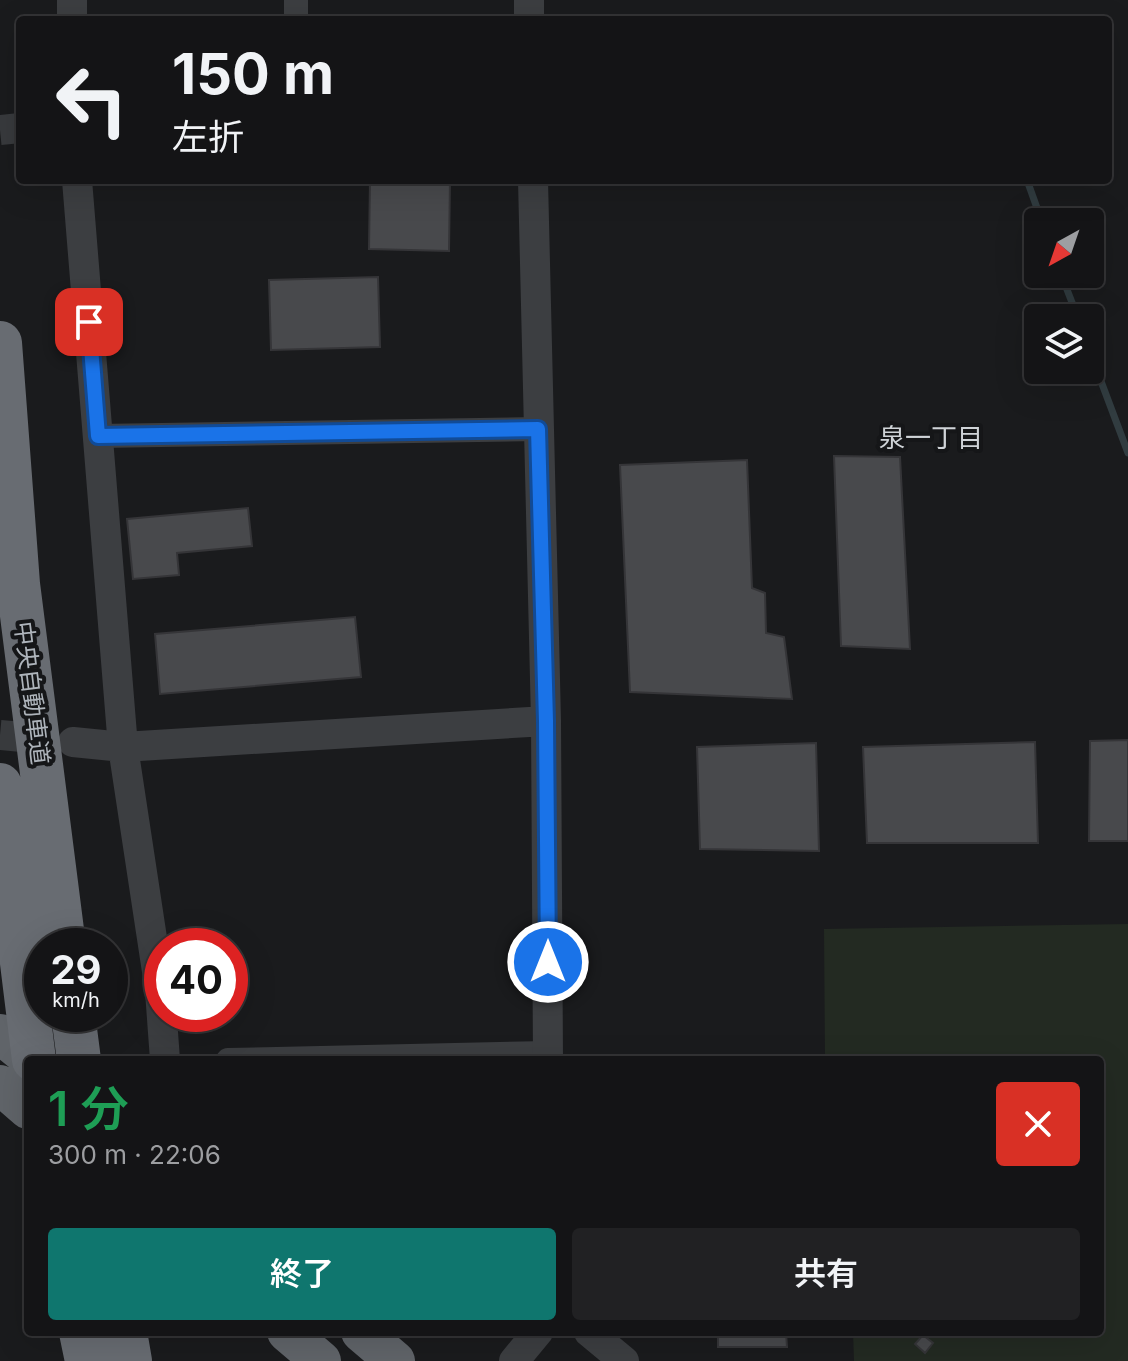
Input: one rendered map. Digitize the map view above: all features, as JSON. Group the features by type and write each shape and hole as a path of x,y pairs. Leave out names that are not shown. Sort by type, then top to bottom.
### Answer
{"highway":[{"name":"中央自動車道","path":"0,343 18,584 62,928"},
{"name":"中央自動車道","path":"0,785 24,1047"},
{"path":"75,1032 78,1056"},
{"path":"0,1085 24,1106"},
{"path":"82,1336 87,1361"},
{"path":"126,1336 130,1361"},
{"path":"292,1336 321,1361"},
{"path":"366,1336 395,1361"}],"street":[{"path":"77,184 123,747 160,991 165,1056"},
{"path":"533,184 546,721 548,1056"},
{"path":"98,436 538,429"},
{"path":"73,742 123,747 546,721"},
{"path":"514,1361 535,1336"},
{"path":"594,1336 624,1361"}],"shaded area":[{"path":"1128,924 1128,1361 854,1361 853,1336 1104,1336 1104,1056 825,1056 824,929"}],"building":[{"path":"370,184 450,184 449,251 369,249"},
{"path":"378,277 380,347 271,350 269,280"},
{"path":"834,456 900,457 910,649 841,646"},
{"path":"747,460 752,588 765,593 766,633 784,637 792,699 630,692 620,465"},
{"path":"248,508 252,546 177,553 179,575 133,579 127,519"},
{"path":"355,617 361,677 160,694 155,634"},
{"path":"1128,740 1128,841 1089,841 1090,741"},
{"path":"1035,742 1038,843 867,843 863,747"},
{"path":"816,743 819,851 700,849 697,747"},
{"path":"718,1336 786,1336 787,1347 718,1347"},
{"path":"922,1336 933,1343 925,1353 915,1344"}],"waterway":[{"path":"1028,184 1037,208"},
{"path":"1066,288 1073,304"},
{"path":"1102,384 1128,453"}],"tunnel":[{"path":"0,130 16,128"},
{"path":"0,735 55,740"}],"district":[{"name":"泉一丁目","path":"931,437"}],"route":[{"path":"89,322 98,436 538,429 546,721 548,962"}]}
